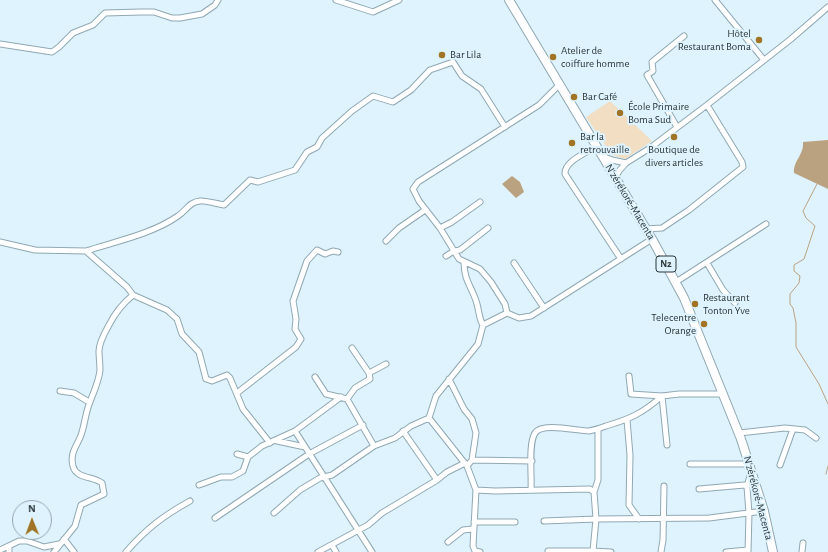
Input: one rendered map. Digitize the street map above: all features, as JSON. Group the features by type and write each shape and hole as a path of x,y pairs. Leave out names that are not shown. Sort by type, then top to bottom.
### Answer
{"highway":[{"name":"N'zérékoré-Macenta","path":"509,0 652,239 676,282 691,314 739,434 751,468 752,484 764,512 772,552"}],"street":[{"path":"0,44 52,52 73,33 93,25 105,14 154,12 172,18 180,18 202,14 215,5 218,0"},
{"path":"336,0 372,12 399,0"},
{"path":"715,0 764,60"},
{"path":"615,178 626,163 707,105 828,7"},
{"path":"677,127 647,75 653,71 652,62 684,36"},
{"path":"0,242 35,250 86,251 164,226 181,215 183,210 194,202 201,200 212,204 224,205 250,180 258,182 295,170 307,152 317,147 322,138 352,111 374,96 394,102 411,90 430,70 453,62 462,76 481,90 505,127"},
{"path":"506,313 504,304 491,282 480,269 459,259 440,228 425,210 413,189 418,182 539,105 560,84"},
{"path":"645,229 662,228 689,210 743,167 742,162 707,105"},
{"path":"596,146 568,164 565,174 621,258"},
{"path":"602,156 626,163"},
{"path":"440,228 452,222 480,202"},
{"path":"386,241 399,228 425,210"},
{"path":"676,282 766,224"},
{"path":"446,256 454,251 460,250 488,228"},
{"path":"429,418 436,396 448,379 478,344 484,325 506,313 519,318 531,316 566,292 652,239"},
{"path":"237,393 296,347 301,339 295,329 296,319 293,301 307,261 317,250 325,254 333,251 338,252"},
{"path":"86,251 127,287 133,295 167,310 177,319 182,334 199,352 206,378 212,381 227,375 230,378 243,409 270,443"},
{"path":"464,262 464,273 467,283 476,300 481,322 484,325"},
{"path":"514,263 544,308"},
{"path":"707,263 723,290 735,303"},
{"path":"54,552 75,526 81,505 104,494 102,483 96,478 84,477 78,474 73,467 73,449 80,440 89,402 96,388 100,369 99,350 108,326 120,305 133,295"},
{"path":"199,485 221,477 232,477 243,471 248,462 248,457 262,446 295,431 370,379 369,373 352,348"},
{"path":"369,373 386,364"},
{"path":"629,376 631,394 662,396 679,394 724,394"},
{"path":"315,377 326,394 344,398 363,425 374,446"},
{"path":"448,379 464,409 472,419 476,433 472,460"},
{"path":"60,391 74,393 89,402"},
{"path":"531,490 532,440 536,431 552,428 590,431 598,429 641,414 662,396"},
{"path":"662,396 667,445"},
{"path":"274,513 300,490 324,477 332,475 374,446 395,438 417,422 429,418"},
{"path":"429,418 466,465 476,490 473,546 475,551 480,552"},
{"path":"627,420 630,455 629,505 639,520"},
{"path":"215,518 309,454 363,425"},
{"path":"593,551 596,519 594,492 598,480 598,429"},
{"path":"739,434 766,429 793,429 805,430 816,438"},
{"path":"780,465 793,429"},
{"path":"295,431 372,552"},
{"path":"403,431 437,480"},
{"path":"277,440 305,447"},
{"path":"237,454 248,457"},
{"path":"318,552 368,525 382,513 407,497 437,480 451,470 466,465 472,460 532,461"},
{"path":"690,464 751,468"},
{"path":"699,488 752,484 749,513 748,551 726,552"},
{"path":"661,552 664,486"},
{"path":"476,490 495,491 579,488 590,489 594,492"},
{"path":"126,552 140,536 162,517 190,501"},
{"path":"544,522 596,519 639,520 663,518 709,518 764,512"},
{"path":"474,522 515,522"},
{"path":"448,542 463,530 473,529"},
{"path":"64,539 74,552"},
{"path":"0,550 20,541 27,541 44,547 59,544"},
{"path":"802,552 804,543"},
{"path":"332,545 336,552"},
{"path":"9,546 9,552"},
{"path":"548,550 611,552"}],"shaded area":[{"path":"610,101 652,141 625,159 612,155 586,117"},
{"path":"828,140 828,189 794,173 794,169 802,151 803,142"},
{"path":"512,176 520,182 524,192 516,198 502,184"}],"waterway":[{"path":"817,184 803,211 806,218 815,226 804,259 794,265 794,271 800,276 799,283 790,294 790,304 793,308 796,323 796,347 819,384 828,404"},
{"path":"826,474 828,466"}],"place":[{"name":"Hôtel Restaurant Boma","path":"759,40"},
{"name":"Bar Lila","path":"442,55"},
{"name":"Atelier de coiffure homme","path":"553,57"},
{"name":"Bar Café","path":"574,97"},
{"name":"École Primaire Boma Sud","path":"620,113"},
{"name":"Boutique de divers articles","path":"674,137"},
{"name":"Bar la retrouvaille","path":"572,143"},
{"name":"Restaurant Tonton Yve","path":"695,304"},
{"name":"Telecentre Orange","path":"704,324"}]}
